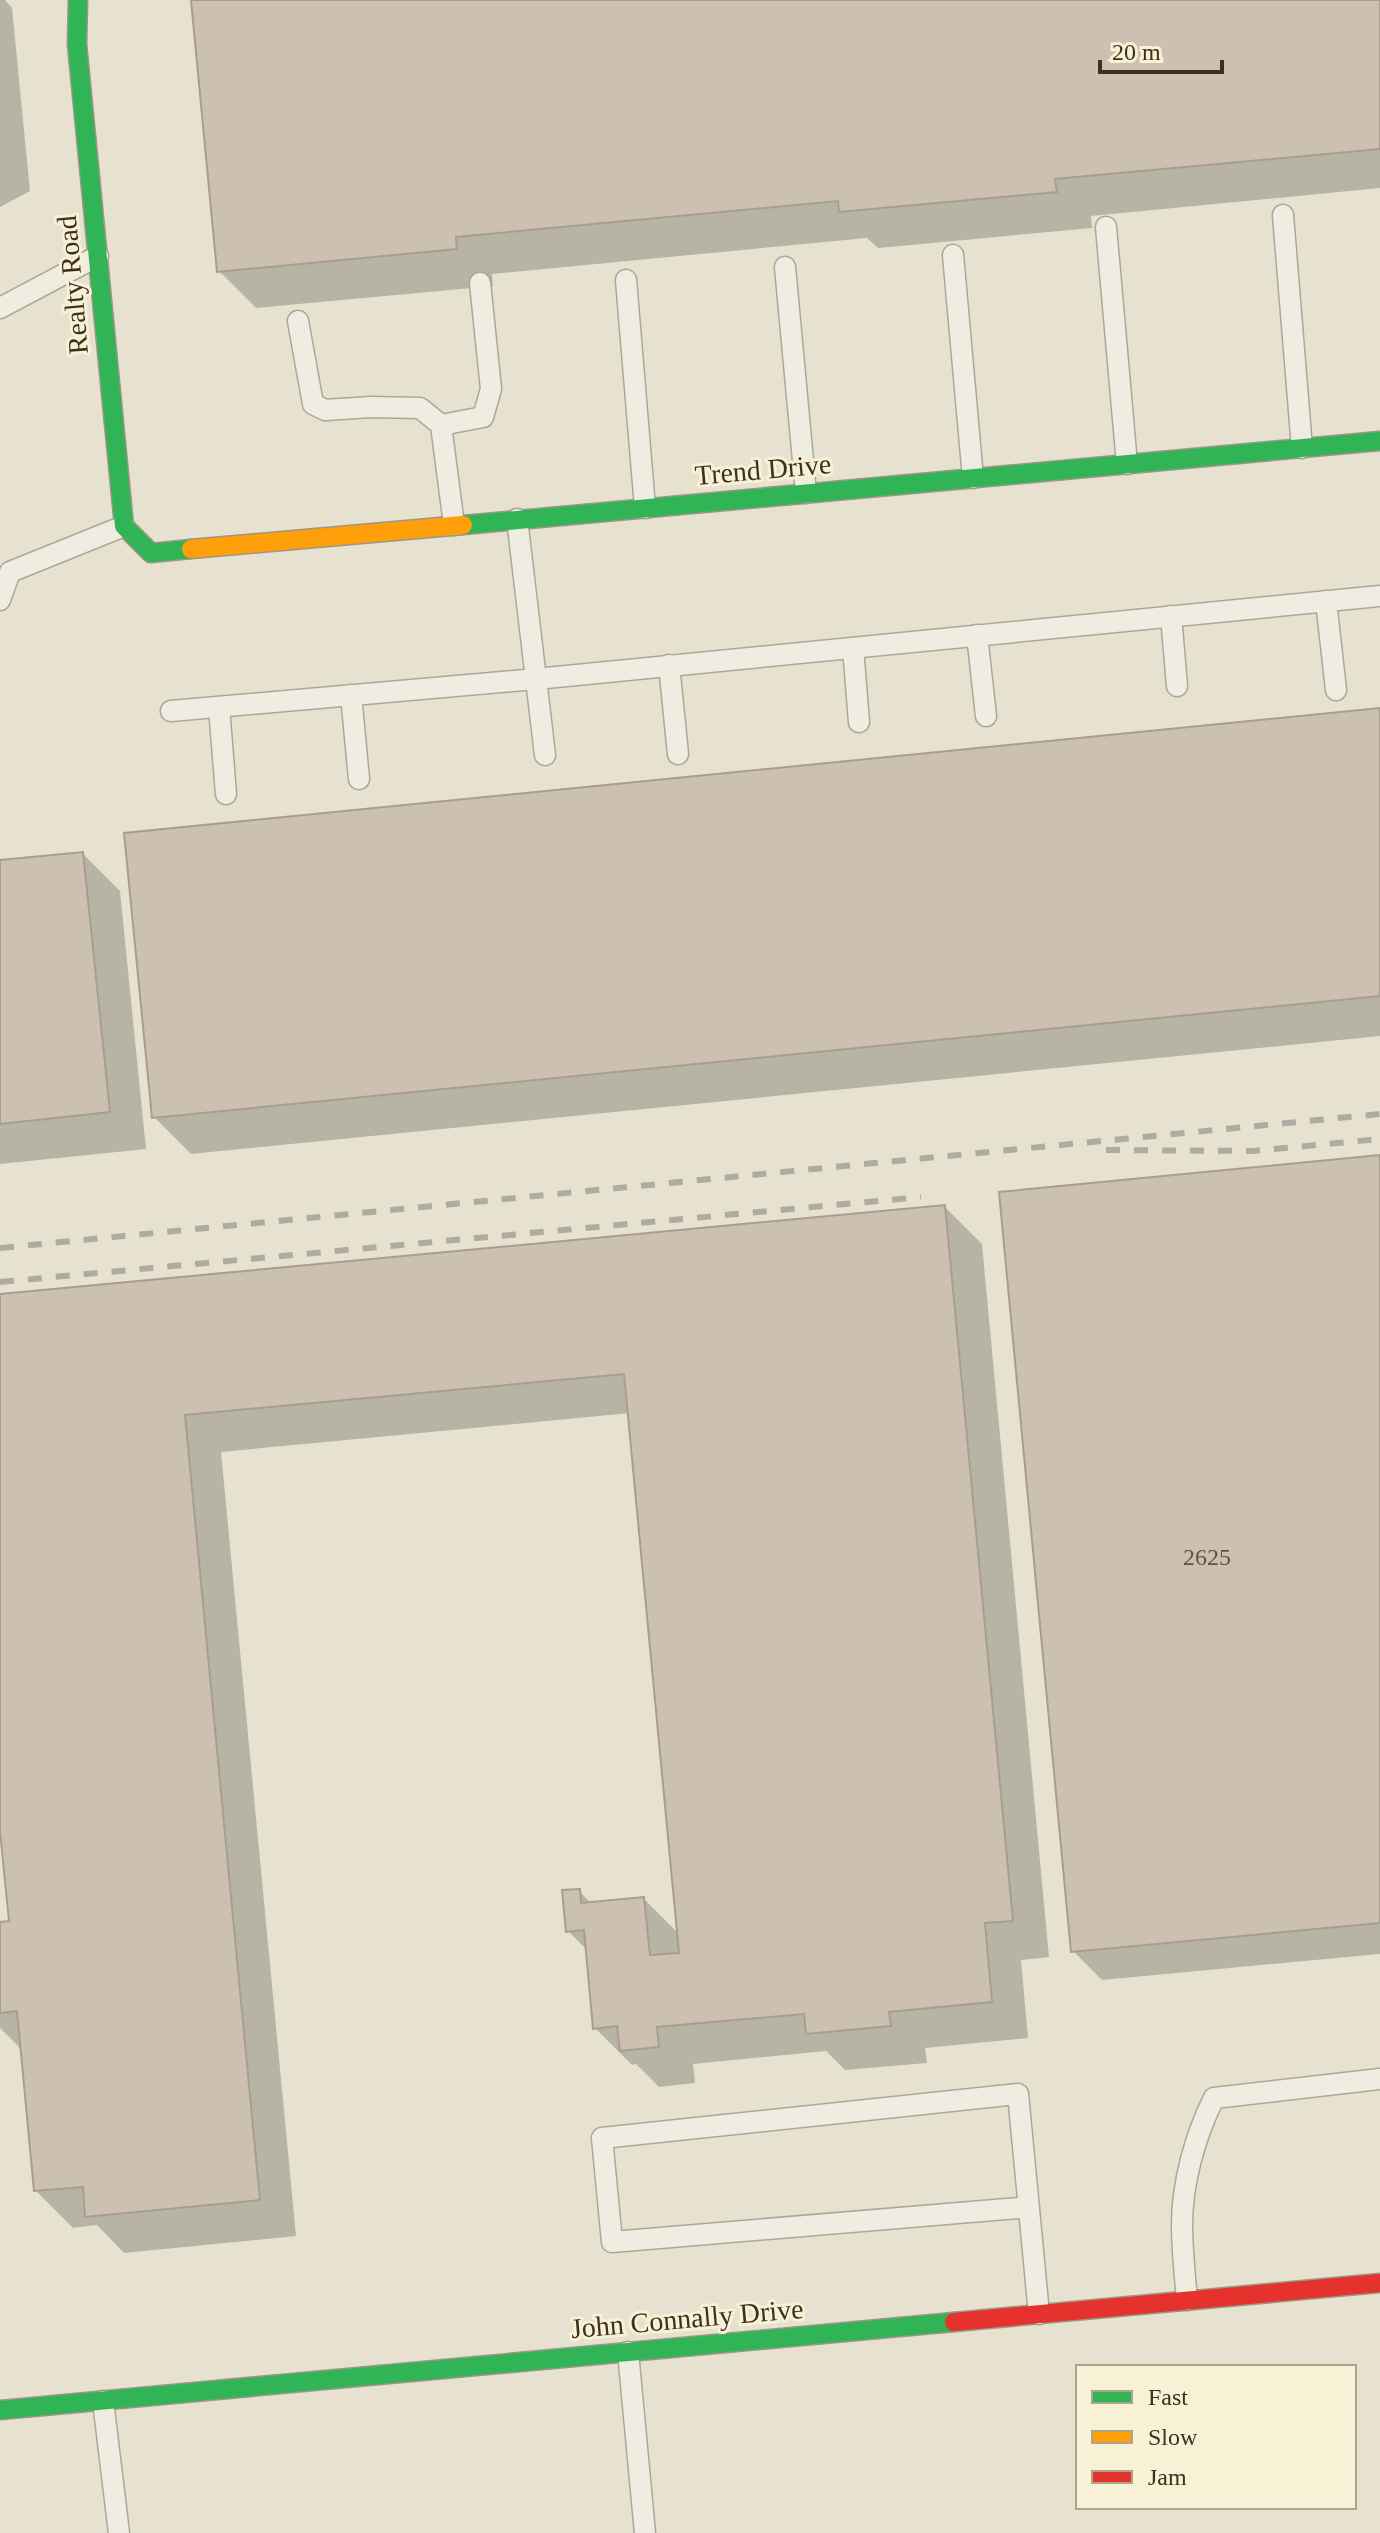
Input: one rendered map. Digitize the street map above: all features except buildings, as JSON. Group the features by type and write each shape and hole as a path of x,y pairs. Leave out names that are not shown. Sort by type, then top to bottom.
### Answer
{"street":[{"name":"Realty Road","path":"78,0 77,44 124,526"},
{"name":"Trend Drive","path":"124,526 151,553 1380,441"},
{"name":"John Connally Drive","path":"0,2410 1380,2283"}],"lane":[{"path":"1283,215 1302,448"},
{"path":"1106,227 1127,464"},
{"path":"953,255 973,478"},
{"path":"0,308 98,256"},
{"path":"785,267 806,493"},
{"path":"626,280 645,508"},
{"path":"441,425 483,417 491,389 480,283"},
{"path":"298,321 313,404 325,410 420,408 441,425 454,525"},
{"path":"517,519 545,755"},
{"path":"0,600 10,572 124,526"},
{"path":"171,711 536,679 1380,596"},
{"path":"1326,601 1336,690"},
{"path":"1171,616 1177,686"},
{"path":"977,635 986,716"},
{"path":"853,648 859,722"},
{"path":"669,665 678,754"},
{"path":"351,695 359,779"},
{"path":"219,707 226,794"},
{"path":"1187,2300 1182,2223 1187,2178 1214,2098 1380,2079"},
{"path":"1029,2207 612,2242 602,2138 1018,2094 1029,2207 1039,2314"},
{"path":"628,2352 645,2533"},
{"path":"103,2401 119,2533"}],"railway":[{"path":"0,1248 1380,1114"},
{"path":"1106,1150 1253,1151 1380,1139"},
{"path":"0,1282 921,1197"}],"traffic: fast":[{"path":"78,0 77,44 124,526 151,553 191,549"},
{"path":"463,525 1380,441"},
{"path":"0,2410 954,2322"}],"traffic: slow":[{"path":"191,549 463,525"}],"traffic: jam":[{"path":"954,2322 1380,2283"}]}
